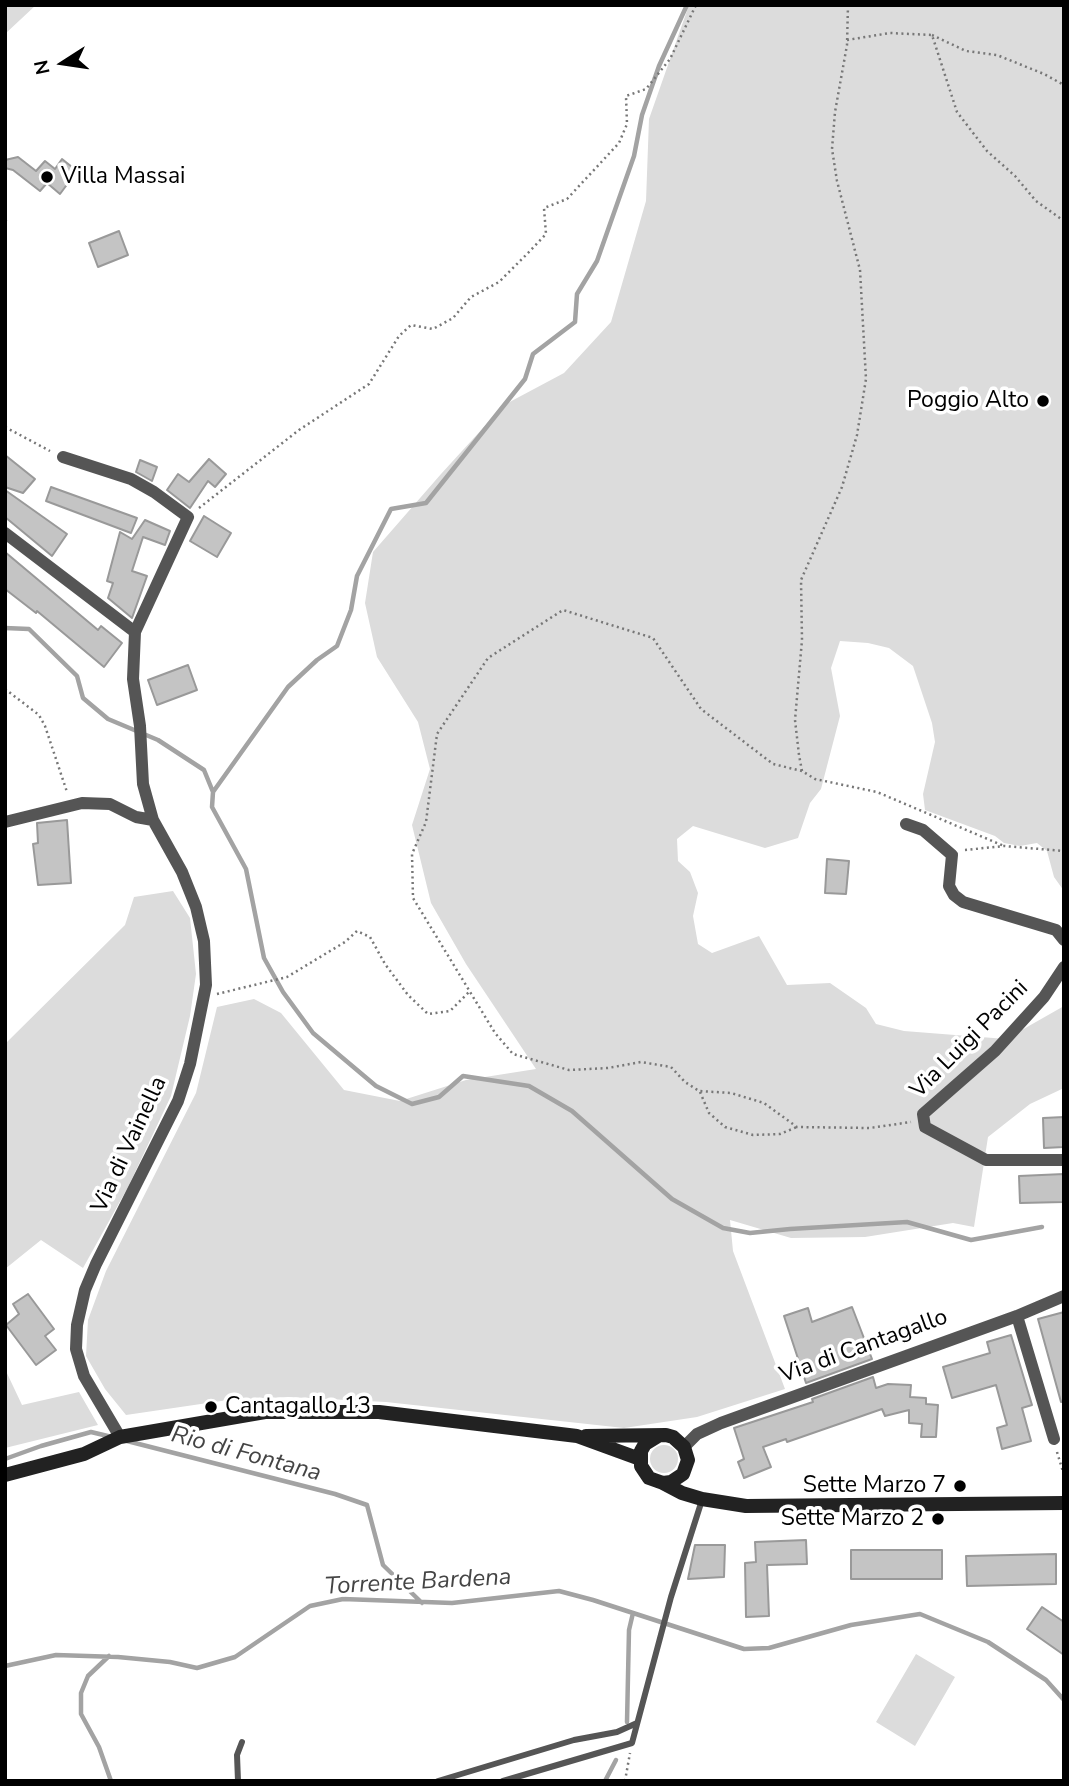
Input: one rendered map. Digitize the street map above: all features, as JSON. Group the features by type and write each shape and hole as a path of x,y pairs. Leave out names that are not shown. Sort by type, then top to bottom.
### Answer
{"street":[{"path":"63,457 131,479 188,517"},
{"name":"Via di Vainella","path":"120,1437 84,1376 76,1349 77,1325 85,1290 96,1264 178,1101 190,1064 206,985 206,963 196,907 182,872 153,820 143,783 140,726 133,679 135,632 188,517"},
{"path":"5,533 135,632"},
{"path":"5,822 82,803 110,804 136,817 153,820"},
{"path":"906,824 923,830 952,855 949,886 954,895 963,902 1056,930 1064,940"},
{"name":"Via Luigi Pacini","path":"1064,967 1044,998 995,1051 923,1114 925,1127 986,1160 1064,1160"},
{"name":"Via di Cantagallo","path":"684,1447 698,1434 721,1423 1017,1316 1064,1296"},
{"path":"1017,1316 1054,1439"},
{"path":"5,1475 84,1454 120,1437 177,1426 265,1412 379,1412 579,1436 606,1434 673,1437 687,1453 686,1467 700,1498"},
{"path":"579,1436 640,1459"},
{"path":"658,1436 645,1444 640,1459 644,1473 649,1478 682,1493 746,1506 1064,1503"},
{"path":"663,1483 678,1479 686,1467"}],"lane":[{"path":"503,1781 632,1743 700,1498"},
{"path":"438,1781 574,1740 617,1732 637,1723"},
{"path":"239,1781 237,1755 242,1742"}],"path":[{"path":"188,517 299,430 369,384 399,336 411,326 433,329 453,318 471,297 499,282 528,253 546,234 544,208 567,199 619,143 627,124 626,96 646,89 670,59 696,5"},
{"path":"802,771 795,720 802,640 801,580 842,487 858,435 866,379 860,270 837,181 832,149 847,40 848,5"},
{"path":"847,40 890,33 932,35 966,51 997,55 1064,85"},
{"path":"932,35 957,113 987,151 1015,176 1036,201 1064,221"},
{"path":"5,427 63,457"},
{"path":"797,1127 764,1102 731,1093 699,1091 685,1082 671,1067 641,1062 608,1068 569,1070 513,1054 495,1033 413,898 412,854 426,822 437,734 488,658 563,610 653,638 701,709 773,764 802,771 815,779 877,792 1004,846"},
{"path":"5,690 39,715 46,726 72,805"},
{"path":"952,855 970,848 1004,846 1064,851"},
{"path":"202,998 286,978 318,960 357,931 370,937 400,985 428,1014 450,1011 470,991"},
{"path":"699,1091 709,1113 725,1127 753,1135 780,1134 797,1127 870,1128 911,1122 923,1114"},
{"path":"1054,1439 1064,1475"},
{"path":"625,1781 632,1743"}],"shaded area":[{"path":"5,5 36,5 5,34"},
{"path":"689,5 1064,5 1064,891 1054,877 1047,851 1037,843 1020,846 1004,843 995,836 925,810 923,794 935,742 932,723 913,666 889,648 868,643 840,641 831,668 840,716 821,789 810,803 798,838 765,848 693,826 677,839 678,861 690,872 698,893 693,916 698,944 712,953 759,936 787,985 830,983 866,1008 876,1024 904,1031 1006,1039 1064,1006 1064,1088 1030,1104 988,1137 974,1227 953,1223 865,1237 791,1238 730,1220 733,1251 785,1389 697,1417 624,1428 386,1402 288,1397 228,1400 126,1415 105,1389 86,1356 88,1320 106,1271 196,1093 217,1007 254,999 281,1013 344,1090 400,1101 466,1080 536,1069 466,964 431,903 412,825 430,769 418,722 377,657 365,603 373,552 441,474 504,405 564,373 611,322 646,201 649,119"},
{"path":"173,891 190,918 196,974 190,1016 171,1096 128,1187 83,1268 41,1240 5,1269 5,1044 125,925 134,897"},
{"path":"5,1369 22,1405 79,1392 98,1425 5,1448"},
{"path":"664,1445 674,1449 678,1459 674,1469 664,1473 654,1469 650,1459 654,1449"},
{"path":"916,1654 955,1677 915,1746 876,1722"}],"building":[{"name":"Villa Massai","path":"18,157 36,171 45,161 55,169 62,159 77,171 60,194 47,183 40,191 13,170 5,168 5,160"},
{"path":"119,231 128,255 98,267 89,243"},
{"path":"5,455 35,479 23,493 5,487"},
{"path":"209,459 226,474 215,487 208,481 190,508 167,490 178,474 189,482"},
{"path":"140,460 157,467 152,481 136,472"},
{"path":"51,487 137,518 131,533 46,501"},
{"path":"5,490 67,534 52,556 5,517"},
{"path":"204,516 231,533 217,557 190,541"},
{"path":"145,520 170,531 165,545 143,537 132,571 147,576 132,618 108,598 113,583 107,581 120,532 132,539"},
{"path":"5,552 98,630 101,626 122,643 104,667 37,611 36,613 5,589"},
{"path":"188,665 197,690 157,705 148,680"},
{"path":"67,820 71,883 38,885 33,844 38,843 37,823"},
{"path":"827,859 849,861 846,894 825,893"},
{"path":"1064,1117 1064,1147 1044,1148 1043,1118"},
{"path":"1064,1174 1064,1202 1020,1203 1019,1176"},
{"path":"28,1294 54,1329 45,1336 56,1350 36,1365 6,1325 19,1314 13,1304"},
{"path":"852,1307 872,1359 806,1383 784,1316 808,1308 812,1322"},
{"path":"1064,1312 1064,1401 1061,1402 1038,1319"},
{"path":"1011,1335 1032,1405 1022,1408 1031,1441 1002,1449 997,1428 1007,1425 996,1385 952,1398 943,1367 990,1353 987,1342"},
{"path":"873,1377 876,1388 888,1384 911,1385 910,1397 926,1398 926,1404 938,1405 936,1437 921,1437 922,1424 909,1423 909,1410 885,1416 882,1409 787,1442 786,1439 763,1447 771,1467 744,1478 738,1462 744,1459 734,1428 813,1402 812,1399"},
{"path":"806,1540 807,1564 767,1565 769,1616 746,1617 745,1563 756,1562 755,1542"},
{"path":"695,1545 725,1545 724,1577 688,1579"},
{"path":"851,1550 942,1550 942,1579 851,1579"},
{"path":"1056,1554 1056,1584 967,1586 966,1556"},
{"path":"1042,1607 1064,1622 1064,1655 1027,1629"}],"waterway":[{"path":"213,792 288,687 337,646 351,610 357,576 391,509 426,503 525,379 533,354 575,322 577,294 597,261 634,156 642,115 659,66 687,5"},
{"path":"5,628 29,629 77,676 83,698 108,719 158,740 204,770 213,792 212,807 246,869 264,958 283,992 313,1033 376,1086 412,1104 439,1097 463,1076 529,1086 572,1111 672,1199 723,1228 750,1233 907,1222 971,1240 1042,1227"},
{"name":"Rio di Fontana","path":"5,1459 91,1432 112,1437"},
{"name":"Rio di Fontana","path":"127,1441 335,1494 367,1505 383,1565 422,1603"},
{"name":"Torrente Bardena","path":"5,1666 56,1655 118,1657 170,1662 197,1668 235,1657 310,1606 343,1599 452,1603 559,1591 744,1649 769,1648 851,1625 920,1614 988,1642 1046,1680 1064,1700"},
{"path":"627,1722 629,1630 633,1613"},
{"path":"109,1656 88,1676 81,1693 81,1714 99,1747 111,1781"},
{"path":"605,1781 616,1760"}],"place":[{"name":"Villa Massai","path":"47,177"},
{"name":"Poggio Alto","path":"1043,401"},
{"name":"Cantagallo 13","path":"211,1407"},
{"name":"Sette Marzo 7","path":"960,1486"},
{"name":"Sette Marzo 2","path":"938,1519"}]}
